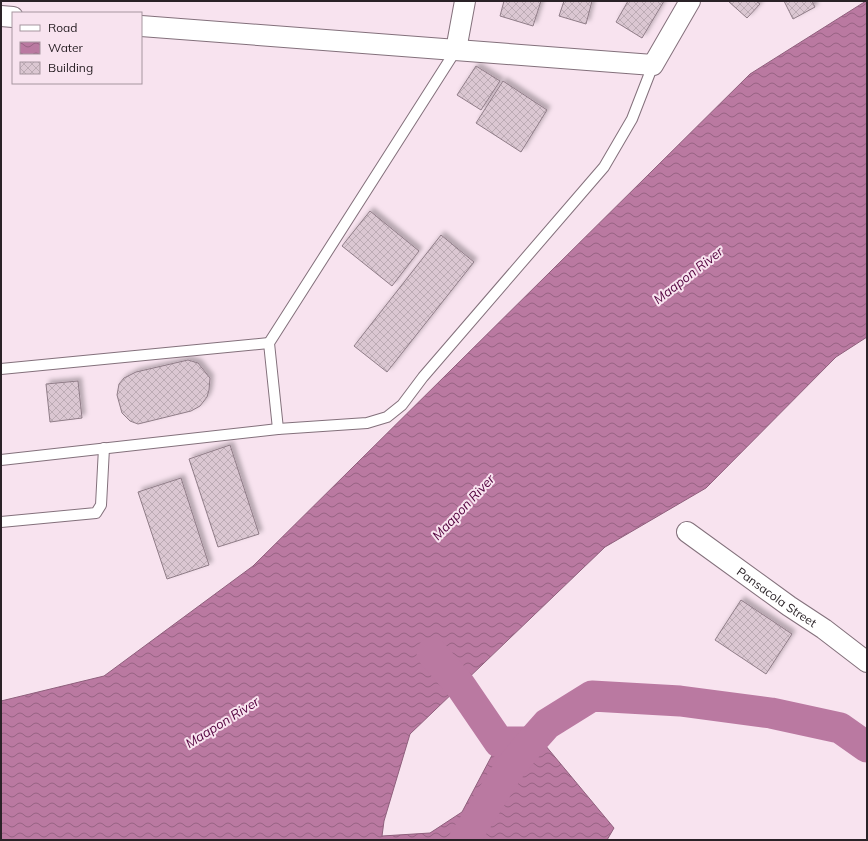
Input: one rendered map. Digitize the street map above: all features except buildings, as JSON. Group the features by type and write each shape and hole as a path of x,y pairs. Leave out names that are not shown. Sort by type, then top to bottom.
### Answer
{"street":[{"path":"456,50 466,1"},
{"path":"142,26 653,65 690,1"},
{"path":"1,16 12,16"},
{"name":"Pansacola Street","path":"687,532 867,662"}],"lane":[{"path":"278,429 269,343 456,50"},
{"path":"1,460 278,429 367,423 387,417 402,404 423,377 604,167 632,119 653,65"},
{"path":"1,369 269,343"},
{"path":"1,522 96,513 101,505 104,448"}],"water":[{"name":"Maapon River","path":"866,1 867,337 836,357 706,488 605,547 410,734 384,821 382,836 430,833 462,812 499,742 540,739 614,828 607,840 1,840 1,701 104,676 253,566 750,74"}],"waterway":[{"path":"432,653 460,685 499,742 531,742"},
{"path":"464,840 509,769 531,742 547,724 592,696 680,701 771,713 840,728 867,747"}]}
